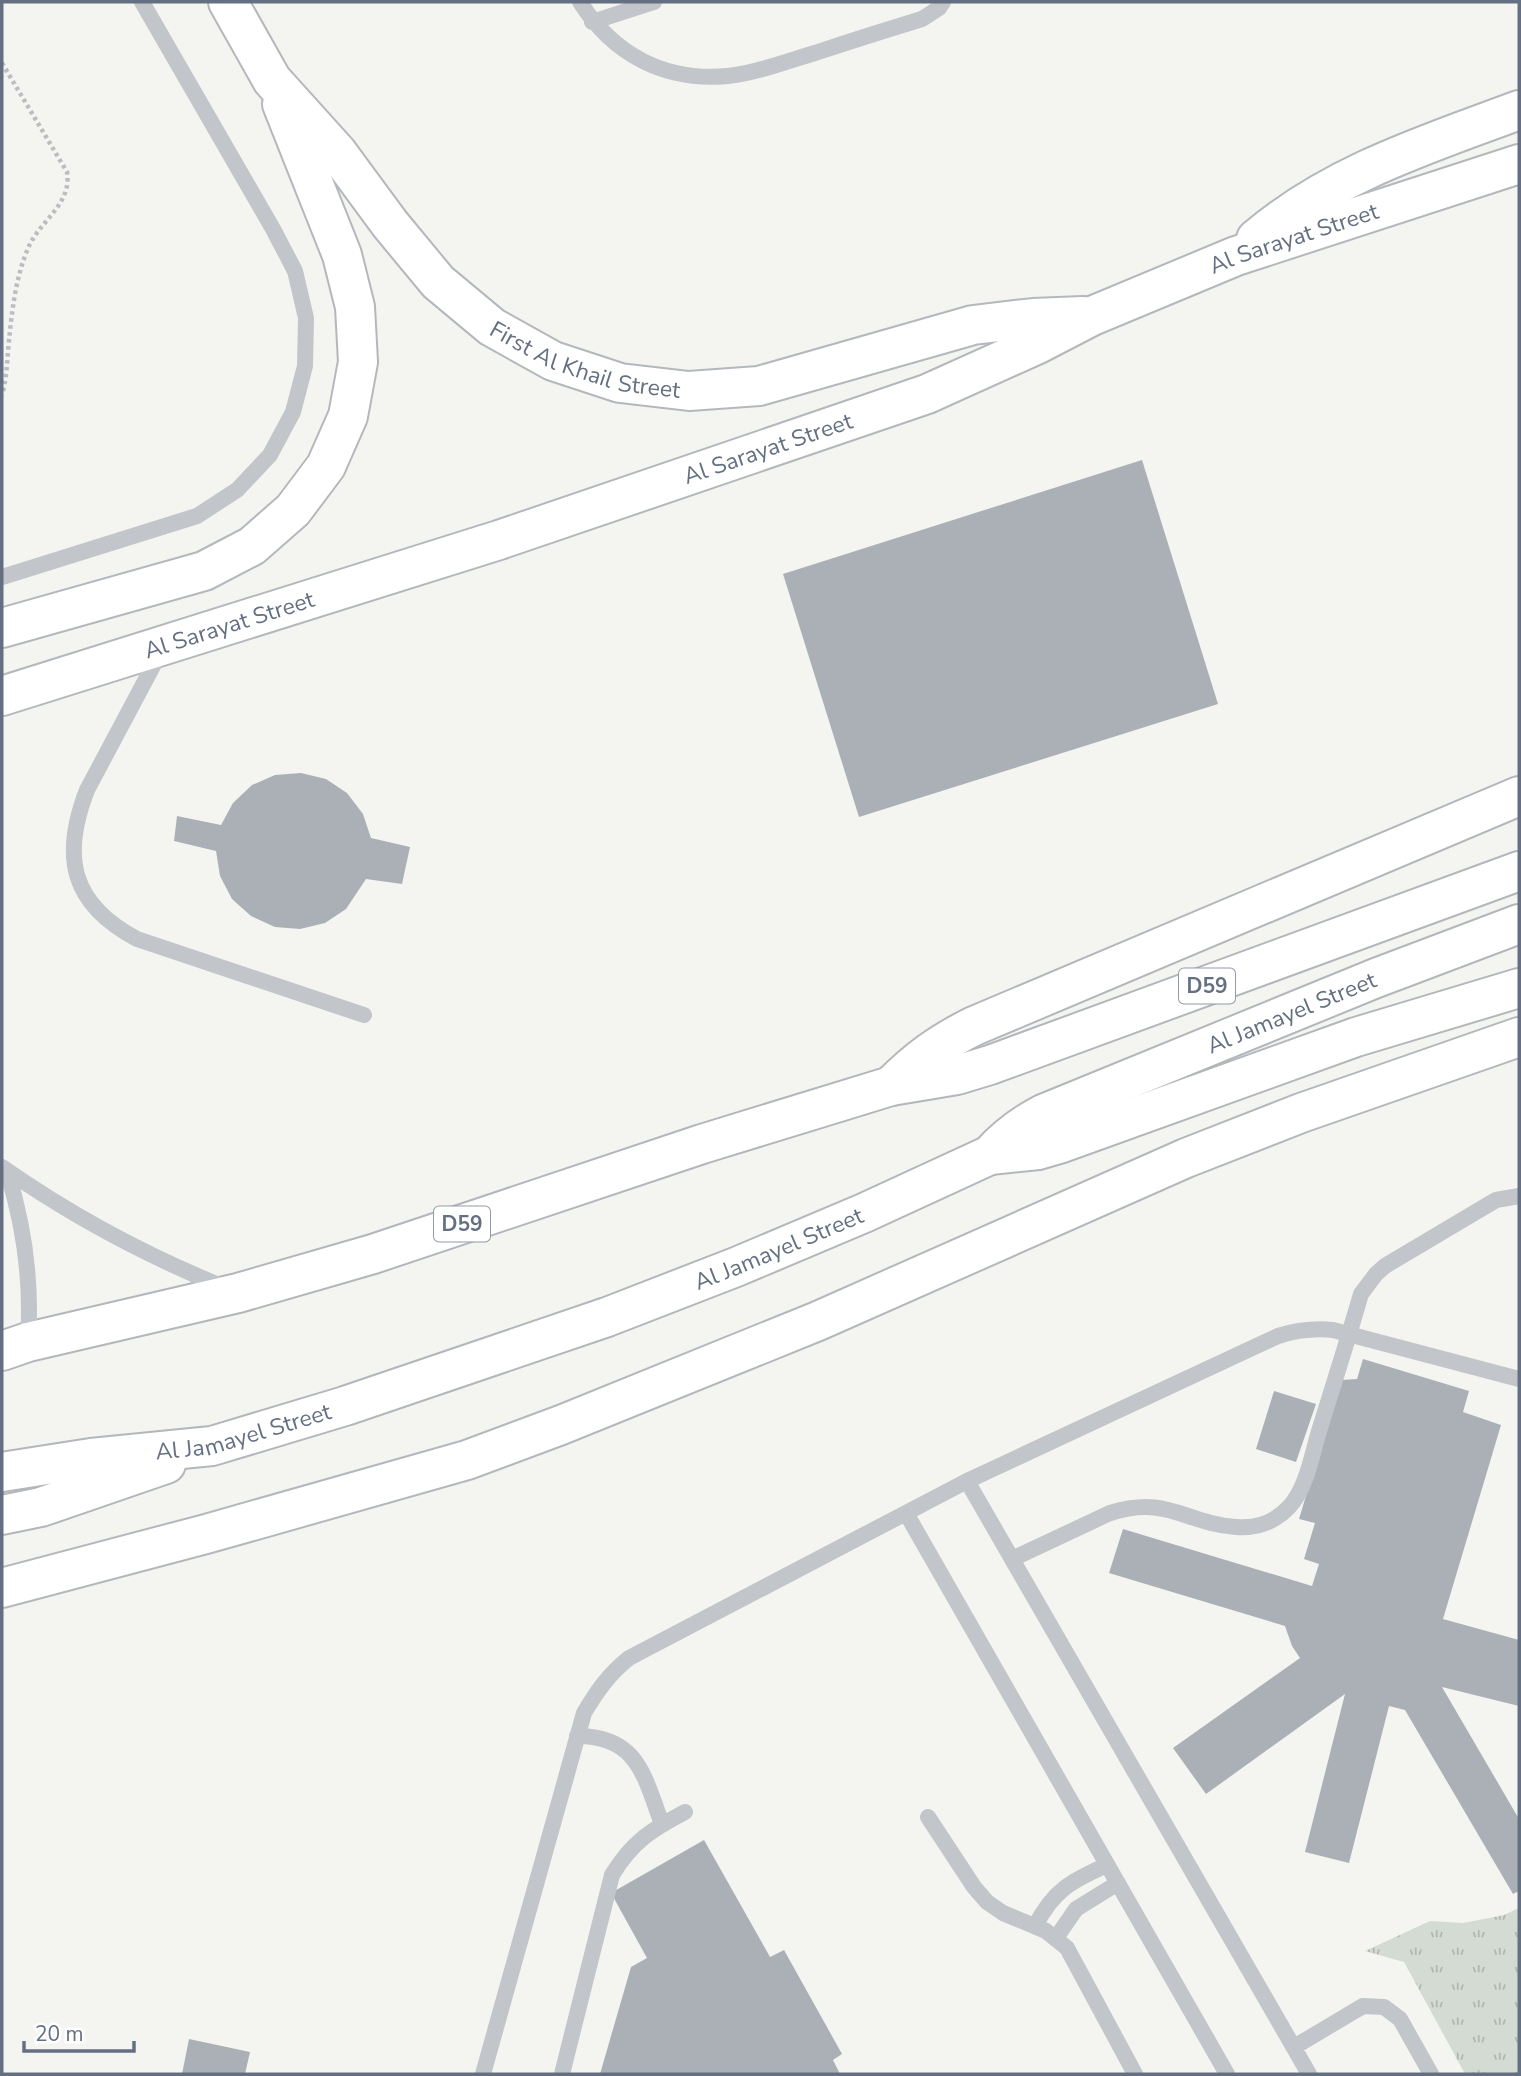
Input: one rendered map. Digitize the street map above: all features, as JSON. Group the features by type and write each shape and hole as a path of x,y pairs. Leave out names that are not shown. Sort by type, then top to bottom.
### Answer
{"main road":[{"name":"First Al Khail Street","path":"228,2 272,80 337,152 390,224 438,282 492,327 553,361 620,383 689,391 759,386 972,325 1033,318 1092,316"},
{"path":"2,628 204,571 252,546 293,510 326,466 348,416 358,362 355,307 342,255 272,80"},
{"path":"1236,256 1273,224 1355,175 1399,155 1519,110"},
{"name":"Al Sarayat Street","path":"2,696 499,540 927,394 1038,344 1092,316 1236,256 1519,164"},
{"path":"891,1086 917,1060 944,1041 974,1026 1519,796"},
{"name":"D59","path":"11,1345 237,1293 373,1254 702,1144 891,1086 946,1077 990,1065 1519,871"},
{"name":"Al Jamayel Street","path":"2,1472 152,1450 212,1446 345,1406 607,1317 864,1213 990,1155 1005,1139 1042,1114 1376,978 1519,924"},
{"path":"990,1155 1038,1150 1062,1143 1356,1037 1519,988"},
{"path":"2,1588 467,1460 587,1415 805,1326 1185,1158 1301,1112 1519,1037"},
{"path":"2,1516 93,1490 212,1446"}],"lane":[{"path":"2,577 197,516 237,490 270,455 293,412 305,366 306,318 295,271 274,229 142,2"},
{"path":"580,2 592,22 618,48 652,66 689,75 728,76 765,68 922,19 939,8 943,2"},
{"path":"592,22 654,2"},
{"path":"164,645 78,813 73,838 74,864 82,889 96,910 115,927 137,939 364,1015"},
{"path":"4,1169 73,1213 142,1251 237,1293"},
{"path":"4,1169 18,1203 27,1249 30,1307 11,1345"},
{"path":"1012,1559 1126,1508 1161,1507 1234,1527 1265,1524 1279,1516 1291,1506 1304,1477 1361,1294 1376,1274 1496,1199 1519,1196"},
{"path":"483,2074 584,1713 611,1673 629,1658 967,1481 1296,1330 1315,1328 1349,1334 1519,1379"},
{"path":"967,1481 1310,2074"},
{"path":"905,1513 1227,2074"},
{"path":"577,1736 596,1736 614,1742 630,1753 641,1769 663,1824"},
{"path":"562,2074 612,1875 625,1854 642,1837 685,1812"},
{"path":"928,1817 974,1887 987,1902 1003,1913 1056,1938 1067,1948 1135,2074"},
{"path":"1034,1926 1050,1900 1061,1889 1107,1865"},
{"path":"1056,1938 1076,1909 1118,1883"},
{"path":"1294,2047 1363,2006 1384,2007 1400,2019 1431,2074"}],"path":[{"path":"2,63 67,172 69,182 63,201 41,225 21,266 2,395"}],"green space":[{"path":"1519,1908 1519,2074 1465,2074 1404,1962 1365,1951 1430,1921 1463,1923 1504,1915"}],"building":[{"path":"1142,460 1218,704 859,817 783,574"},
{"path":"301,773 326,779 347,793 363,814 371,838 410,847 402,884 366,879 346,909 325,923 300,929 275,927 251,916 232,899 220,876 216,851 174,841 177,816 221,825 233,803 252,785 275,775"},
{"path":"1363,1359 1469,1391 1463,1412 1501,1425 1443,1619 1519,1640 1519,1706 1442,1687 1519,1819 1519,1891 1513,1894 1405,1710 1389,1706 1349,1863 1305,1852 1345,1694 1206,1794 1173,1748 1300,1658 1292,1646 1285,1626 1109,1573 1123,1529 1312,1586 1319,1564 1304,1559 1315,1523 1299,1519 1341,1380 1357,1379"},
{"path":"1274,1391 1316,1404 1296,1462 1256,1449"},
{"path":"704,1840 770,1957 784,1950 842,2054 833,2060 840,2074 600,2074 631,1967 647,1958 611,1893"},
{"path":"189,2039 250,2052 245,2074 182,2074"}]}
